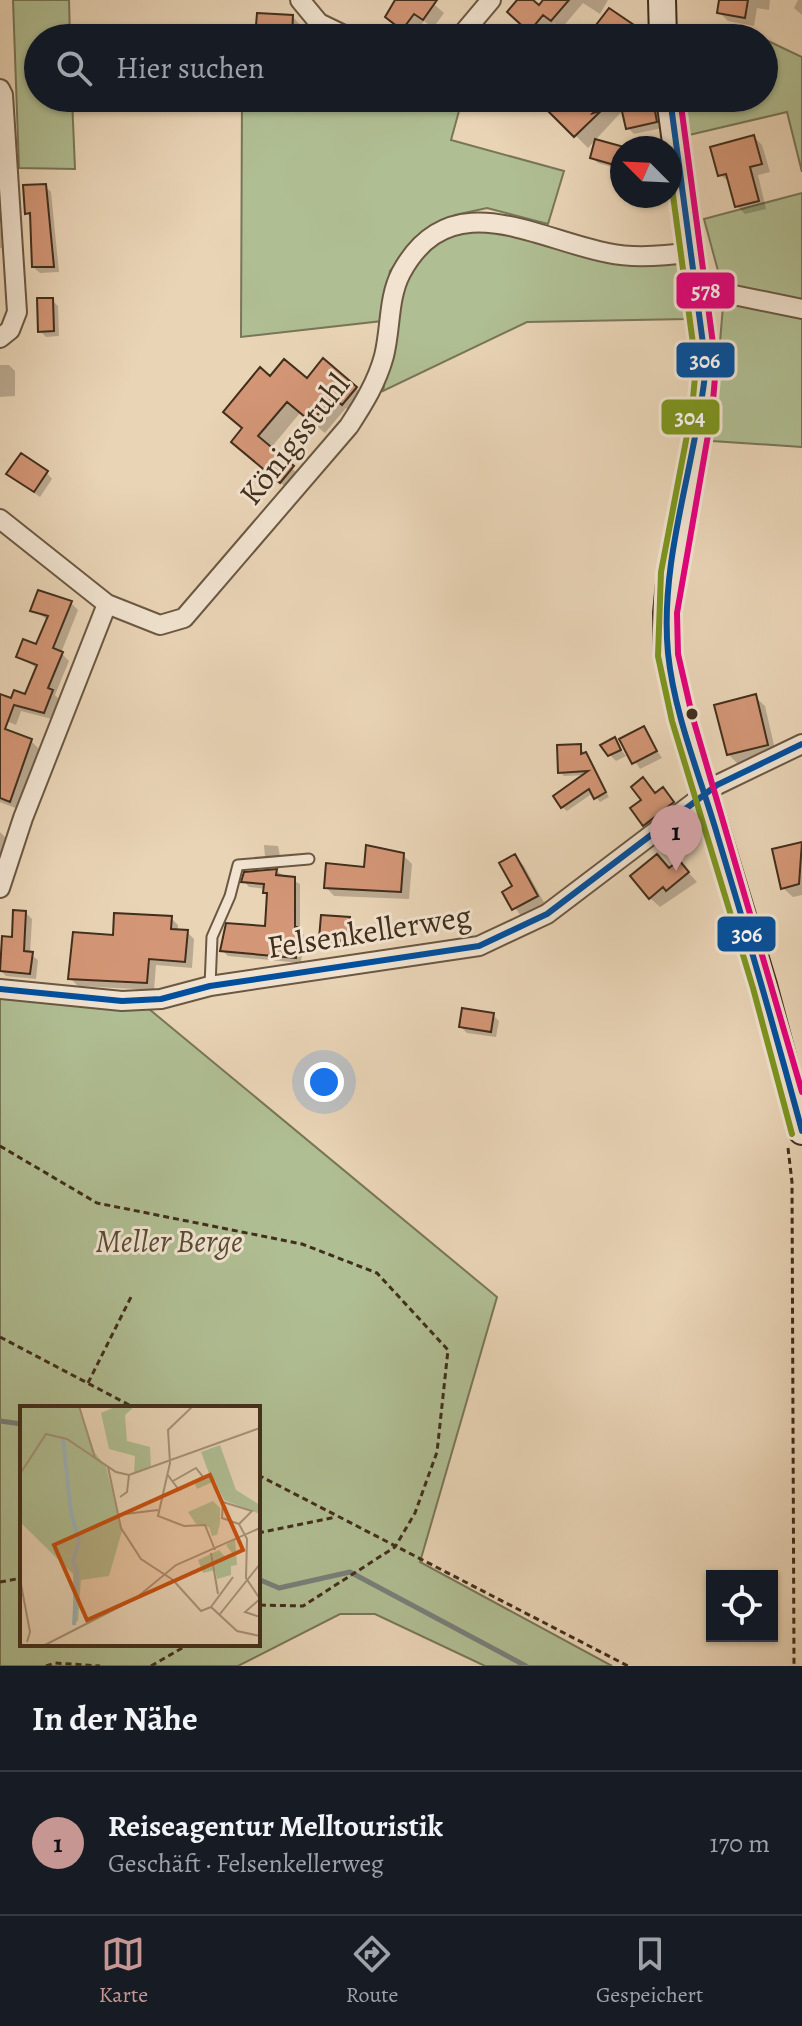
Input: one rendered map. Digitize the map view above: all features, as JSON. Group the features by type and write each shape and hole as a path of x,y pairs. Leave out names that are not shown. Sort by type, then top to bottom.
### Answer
{"main road":[{"path":"662,0 663,24"},
{"path":"672,112 706,366 702,410 667,613 672,682 767,1000 795,1136"}],"street":[{"path":"300,0 307,13 321,24"},
{"path":"471,24 491,0"},
{"path":"0,89 17,312 10,330 0,338"},
{"name":"Königsstuhl","path":"0,519 107,604 130,616 160,625 184,618 203,600 349,426 372,391 384,355 392,301 401,274 430,238 475,220 500,222 611,254 650,256 692,252"},
{"path":"698,292 724,293 802,309"},
{"path":"0,888 23,818 107,604"},
{"name":"Felsenkellerweg","path":"0,989 122,1001 161,999 210,986 479,946 547,914 717,785 802,744"}],"lane":[{"path":"210,986 212,937 230,896 238,865 309,859"}],"path":[{"path":"794,1666 792,1197 795,1136"},
{"path":"0,1146 97,1203 302,1244 377,1273 448,1350 437,1452 415,1513 395,1547 303,1606 260,1605"},
{"path":"88,1383 132,1295"},
{"path":"0,1337 131,1406"},
{"path":"260,1476 628,1666"},
{"path":"260,1533 336,1517"},
{"path":"0,1582 20,1578"},
{"path":"151,1666 186,1646"},
{"path":"46,1666 55,1663 100,1666"}],"green space":[{"path":"13,0 69,0 70,24 24,24 24,112 73,112 75,169 19,168"},
{"path":"778,46 802,57 802,172 787,112 689,135 686,112 778,112"},
{"path":"242,112 459,112 451,140 564,171 548,224 487,208 455,215 423,232 390,271 382,321 241,337"},
{"path":"802,193 802,447 712,441 724,293 704,219"},
{"path":"476,226 512,233 601,261 640,264 675,261 681,265 687,319 527,322 383,391 396,312 412,270 426,252 447,238"},
{"name":"Meller Berge","path":"0,996 149,1009 497,1297 420,1562 612,1666 485,1666 375,1614 340,1614 238,1666 0,1666"}],"building":[{"path":"395,0 437,0 423,20 414,14 406,24 394,24 385,17"},
{"path":"517,0 533,0 539,5 543,0 569,0 551,21 543,15 536,24 520,24 507,12"},
{"path":"719,0 748,0 745,18 717,13"},
{"path":"609,8 633,24 597,24"},
{"path":"257,13 293,15 293,24 256,24"},
{"path":"549,112 600,112 574,137"},
{"path":"622,112 655,112 657,122 626,129"},
{"path":"754,135 762,164 750,167 759,201 735,207 726,174 718,176 710,147"},
{"path":"595,139 610,143 610,164 590,158"},
{"path":"46,184 54,267 32,267 30,213 25,214 23,185"},
{"path":"37,298 53,298 54,331 38,332"},
{"path":"323,358 357,387 342,405 333,397 311,422 287,402 258,436 294,466 280,483 231,442 242,428 223,412 260,367 270,376 284,359 307,378"},
{"path":"21,453 48,471 34,492 6,474"},
{"path":"38,590 72,601 53,648 63,652 48,688 53,690 44,713 14,705 5,729 32,739 10,802 0,798 0,694 11,698 14,690 25,694 37,665 16,657 23,639 36,644 48,616 30,611"},
{"path":"756,694 768,745 727,755 714,705"},
{"path":"644,726 657,751 632,764 619,739"},
{"path":"615,737 621,750 608,756 600,745"},
{"path":"581,744 581,754 586,752 606,792 594,799 589,789 561,808 553,796 588,771 558,773 557,745"},
{"path":"643,777 655,793 663,787 674,802 643,826 630,808 641,800 631,787"},
{"path":"802,842 799,884 781,889 772,849"},
{"path":"366,845 404,853 401,892 324,888 326,863 364,867"},
{"path":"515,854 538,896 512,910 502,892 512,886 499,863"},
{"path":"657,854 669,868 679,860 689,872 666,891 663,887 649,899 630,876"},
{"path":"277,869 276,875 295,877 295,927 299,927 296,958 220,951 226,923 265,926 267,893 263,893 264,884 241,882 244,872"},
{"path":"13,910 26,911 24,951 33,952 30,974 0,971 2,936 12,937"},
{"path":"114,913 172,916 171,929 188,930 185,962 149,959 147,983 68,979 73,932 113,935"},
{"path":"321,915 350,917 348,941 319,939"},
{"path":"462,1008 494,1013 491,1032 459,1027"}],"waterway":[{"path":"0,1421 20,1424"},
{"path":"260,1580 279,1588 350,1572 526,1666"}],"transit line":[{"name":"306","path":"672,112 706,366 669,581 668,653 682,722 802,1131"},
{"name":"578","path":"682,112 716,366 712,412 677,613 678,654 692,715 802,1092"},
{"name":"304","path":"675,208 696,366 692,409 661,572 658,656 672,721 753,988 792,1134"},
{"name":"306","path":"0,989 122,1001 161,999 210,986 479,946 547,914 717,785 802,744"}],"place":[{"name":"Reiseagentur Melltouristik","path":"676,871"}]}
